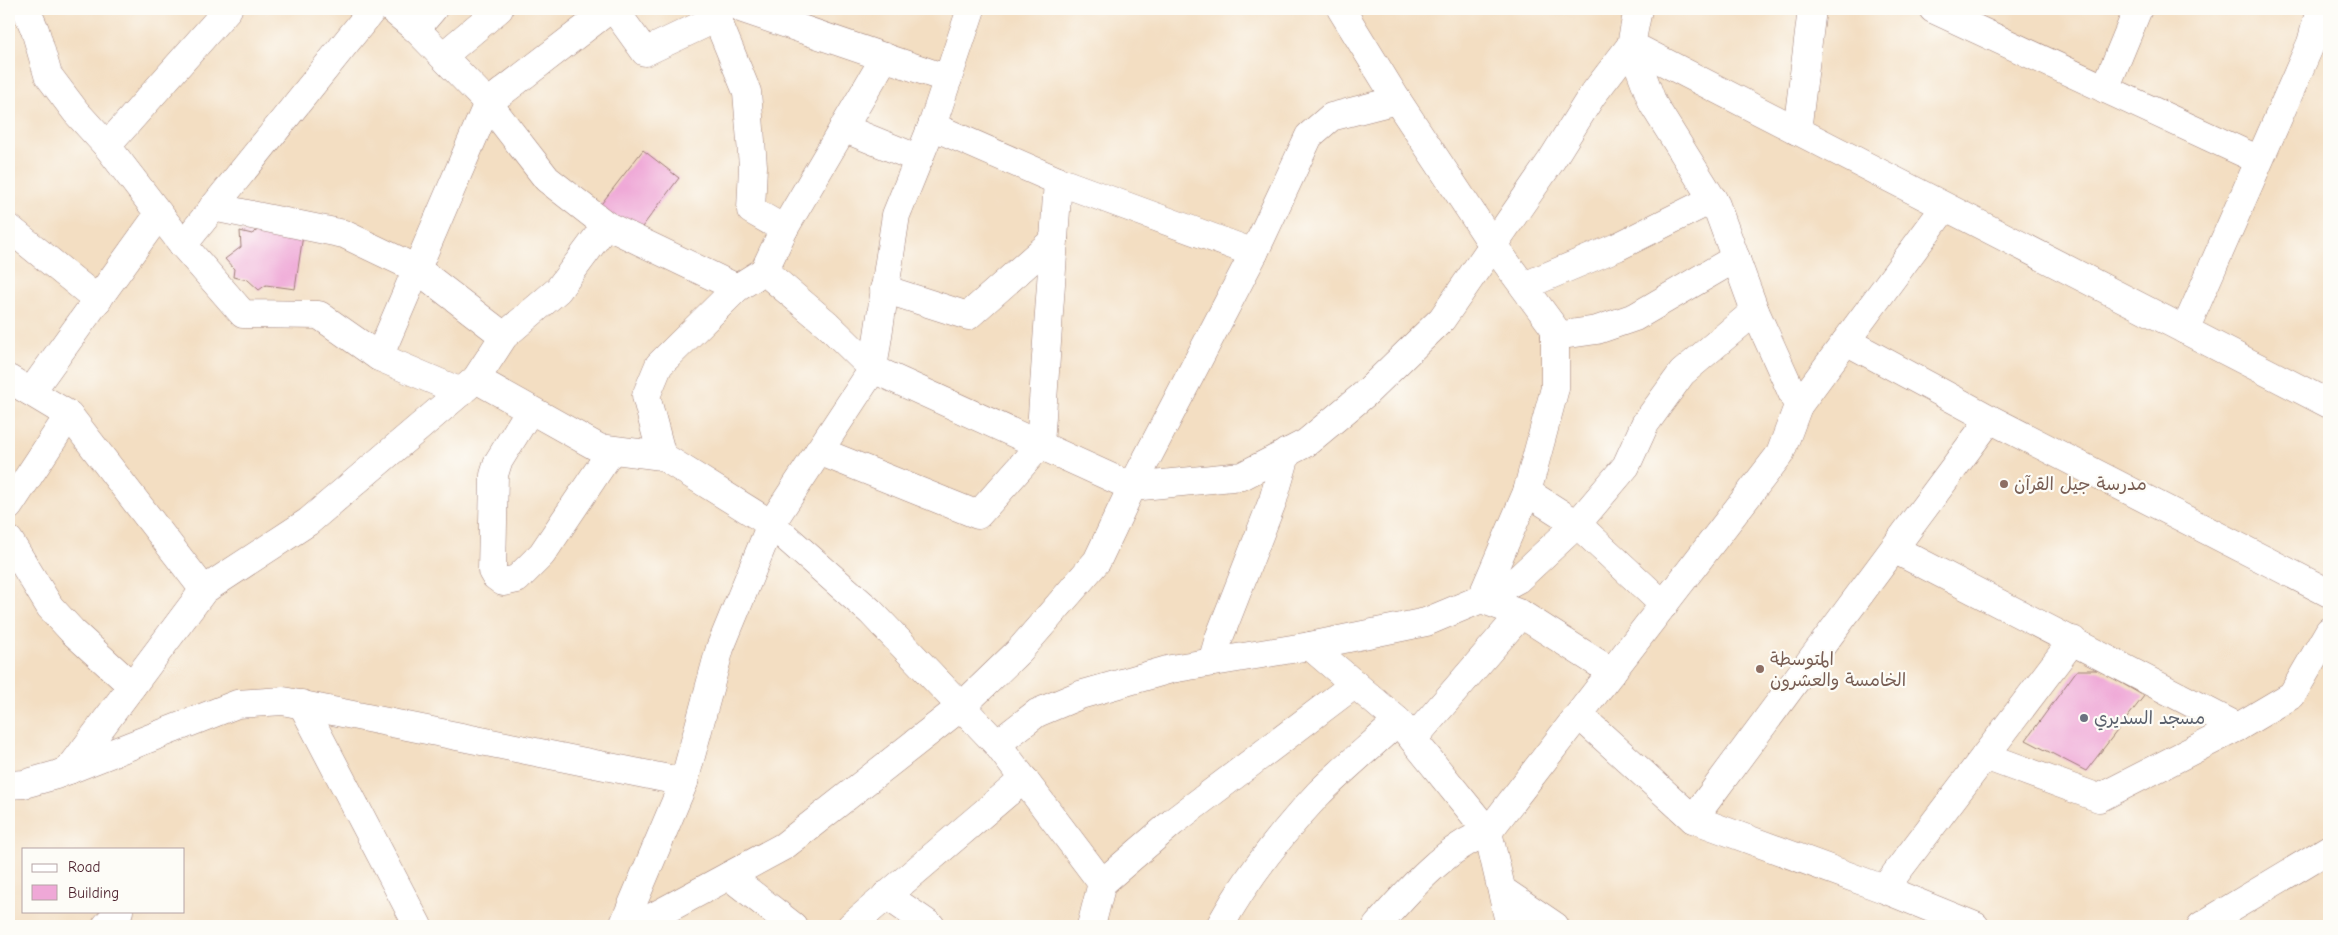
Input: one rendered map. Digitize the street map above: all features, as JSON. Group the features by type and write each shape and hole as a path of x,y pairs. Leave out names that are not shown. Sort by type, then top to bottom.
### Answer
{"street":[{"path":"26,9 35,30 48,75 76,112 107,146 182,245 243,314 319,314 379,357 468,386 530,410 599,448 662,456 771,524 871,612 962,706 997,744 1102,883"},
{"path":"107,146 228,9"},
{"path":"182,245 373,9"},
{"path":"392,9 416,29 488,103 547,180 606,225 737,288"},
{"path":"416,29 434,9"},
{"path":"443,56 499,9"},
{"path":"379,357 488,103 610,9"},
{"path":"614,9 645,52 715,13 747,92 753,166 751,210 784,229"},
{"path":"745,9 948,78"},
{"path":"623,926 684,782 720,648 771,524 873,369 896,215 932,126 972,9"},
{"path":"1341,9 1397,100 1493,245 1555,329 1555,388 1527,492 1480,599"},
{"path":"764,271 827,324 873,369 1132,487 1242,476 1306,443 1366,393 1442,319 1551,161 1591,97 1631,45 1638,9"},
{"path":"1797,130 1812,9"},
{"path":"1933,9 2259,160"},
{"path":"2106,89 2138,9"},
{"path":"2185,330 2259,160 2320,48 2320,9"},
{"path":"1631,45 2329,404"},
{"path":"1631,45 1653,104 1713,199 1755,311 1798,406"},
{"path":"662,456 646,396 659,365 737,288 764,271 784,229 885,57"},
{"path":"636,926 784,846 962,706 1019,651 1097,560 1132,487 1254,253 1309,136 1331,116 1397,100"},
{"path":"932,126 1058,181 1254,253"},
{"path":"843,128 919,159"},
{"path":"819,451 978,515 1040,445 1058,181"},
{"path":"1524,286 1617,247 1713,199"},
{"path":"213,207 344,234 417,269 504,336"},
{"path":"1377,926 1411,888 1468,839 1488,832 1780,454 1798,406 1946,207"},
{"path":"159,214 98,300 20,386 68,415 204,590"},
{"path":"69,770 204,590 308,522 468,386 504,336 558,290 606,225"},
{"path":"9,228 98,300"},
{"path":"884,289 968,316 1054,240"},
{"path":"1555,336 1597,330 1635,317 1736,258"},
{"path":"997,744 1037,713 1080,695 1171,669 1310,646 1426,622 1480,599 1518,580 1578,524 1626,466 1645,424 1682,374 1755,311"},
{"path":"1846,341 1990,419 2329,593"},
{"path":"530,410 498,462 494,475 492,571 494,576 503,582 517,579 542,554 612,450"},
{"path":"9,506 68,415"},
{"path":"1693,819 1990,419"},
{"path":"1212,662 1219,638 1274,500 1287,452"},
{"path":"1527,492 1578,524 1664,605"},
{"path":"9,540 50,607 73,632 132,686"},
{"path":"1894,549 2238,727"},
{"path":"1480,599 1521,614 1612,672"},
{"path":"1220,926 1235,900 1276,843 1319,794 1405,731 1521,614"},
{"path":"1985,756 2099,798 2238,727 2292,695 2329,631"},
{"path":"1884,889 2073,640"},
{"path":"1310,646 1355,684 1405,731 1488,832 1510,926"},
{"path":"1089,925 1102,883 1173,822 1355,684"},
{"path":"9,785 24,784 69,770 237,704 283,700 684,782"},
{"path":"302,704 418,926"},
{"path":"1579,715 1693,819 1884,889 1976,926"},
{"path":"851,926 1024,779"},
{"path":"2201,926 2329,850"},
{"path":"729,876 792,926"},
{"path":"1502,890 1555,926"},
{"path":"886,895 931,926"},
{"path":"106,926 118,912"}],"building":[{"path":"643,150 679,178 636,235 598,208"},
{"path":"265,225 303,235 295,289 266,285 259,290 248,280 233,277 234,269 225,259 241,247 240,231 252,234"},
{"name":"مسجد السديري","path":"2077,670 2099,670 2144,696 2086,771 2026,740"}],"place":[{"name":"مدرسة جيل القرآن","path":"2004,484"},
{"name":"المتوسطة الخامسة والعشرون","path":"1760,669"},
{"name":"مسجد السديري","path":"2084,718"}]}
